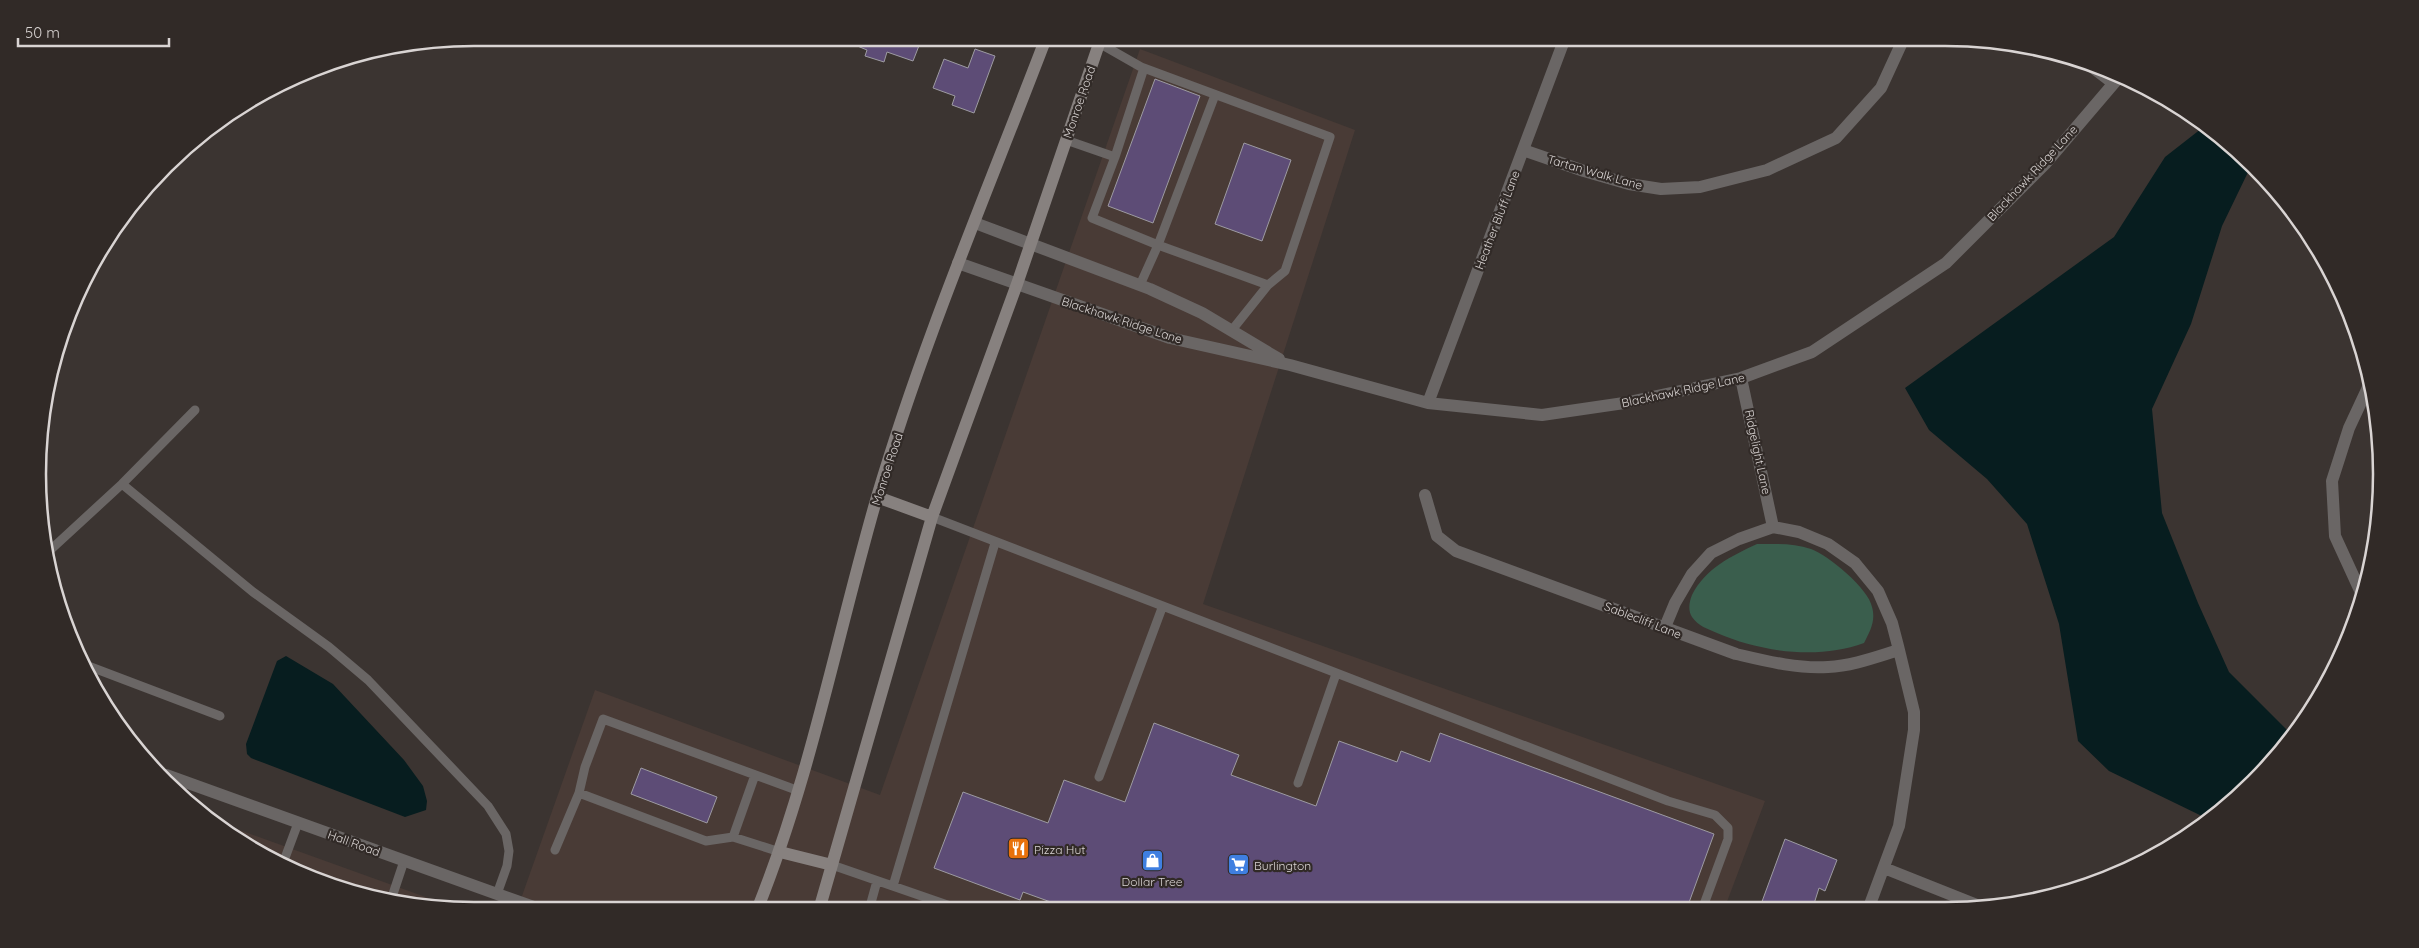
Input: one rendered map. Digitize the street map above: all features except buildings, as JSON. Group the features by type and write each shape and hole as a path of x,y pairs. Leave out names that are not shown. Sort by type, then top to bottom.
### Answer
{"main road":[{"name":"Monroe Road","path":"760,902 780,852 799,791 877,497 910,396 958,263 1043,46"},
{"name":"Monroe Road","path":"821,902 932,517 1016,284 1098,46"},
{"path":"877,497 932,517"},
{"path":"780,852 832,865"}],"street":[{"name":"Heather Bluff Lane","path":"1428,403 1563,46"},
{"name":"Tartan Walk Lane","path":"1523,150 1584,171 1630,184 1661,189 1700,187 1767,170 1836,138 1881,88 1900,46"},
{"name":"Blackhawk Ridge Lane","path":"958,263 1170,338 1290,365 1428,403 1542,415 1624,403 1741,378 1812,352 1946,263 2045,164 2115,82"},
{"name":"Blackhawk Ridge Lane","path":"975,223 1140,285 1202,313 1290,365"},
{"name":"Ridgelight Lane","path":"1741,378 1773,527"},
{"path":"2357,587 2334,536 2332,482 2349,428 2365,393"},
{"name":"Sablecliff Lane","path":"1425,496 1437,536 1456,550 1736,654 1780,664 1827,667 1861,661 1899,650"},
{"path":"1665,627 1675,603 1692,574 1711,553 1738,539 1773,527 1799,532 1828,544 1855,563 1878,591 1892,623 1899,650 1914,712 1914,730 1899,826 1871,902"},
{"name":"Hall Road","path":"174,778 520,902"},
{"path":"1884,868 1967,901"}],"lane":[{"path":"1109,46 1144,68 1330,136 1286,271 1268,285 1232,330"},
{"path":"1144,68 1115,157 1092,218 1158,245 1268,285"},
{"path":"1140,285 1158,245 1215,95"},
{"path":"1066,140 1115,157"},
{"path":"53,548 122,484 195,410"},
{"path":"122,484 253,592 329,647 368,680 488,806 506,834 509,851 507,866 497,894"},
{"path":"932,517 1162,608 1668,801 1715,815 1728,828 1728,839 1705,902"},
{"path":"893,886 994,543"},
{"path":"1099,777 1162,608"},
{"path":"93,668 220,716"},
{"path":"1298,783 1336,674"},
{"path":"555,850 580,793 585,767 603,718 799,791"},
{"path":"733,837 755,775"},
{"path":"580,793 706,841 733,837 780,852"},
{"path":"285,858 298,822"},
{"path":"393,894 404,861"},
{"path":"832,865 939,902"},
{"path":"871,902 877,881"}],"shaded area":[{"path":"1140,49 1355,130 1203,604 1765,801 1727,902 520,902 595,690 880,795"},
{"path":"233,828 433,900 391,894 337,879 285,858"}],"green space":[{"path":"1757,544 1791,545 1811,549 1837,565 1856,582 1864,591 1873,612 1873,621 1864,643 1828,651 1790,652 1734,640 1697,623 1691,615 1689,606 1697,586 1720,564"}],"water":[{"path":"2199,130 2227,152 2248,173 2222,226 2191,324 2152,409 2162,513 2198,603 2229,672 2287,730 2267,756 2227,796 2201,816 2109,771 2078,741 2059,624 2027,524 1987,479 1929,430 1905,388 2114,237 2165,157"},
{"path":"286,656 333,684 404,760 423,786 427,801 426,810 405,817 251,758 247,754 246,744 277,661"}],"place":[{"name":"Pizza Hut","path":"1018,849"},
{"name":"Dollar Tree","path":"1152,860"},
{"name":"Burlington","path":"1238,865"}]}
